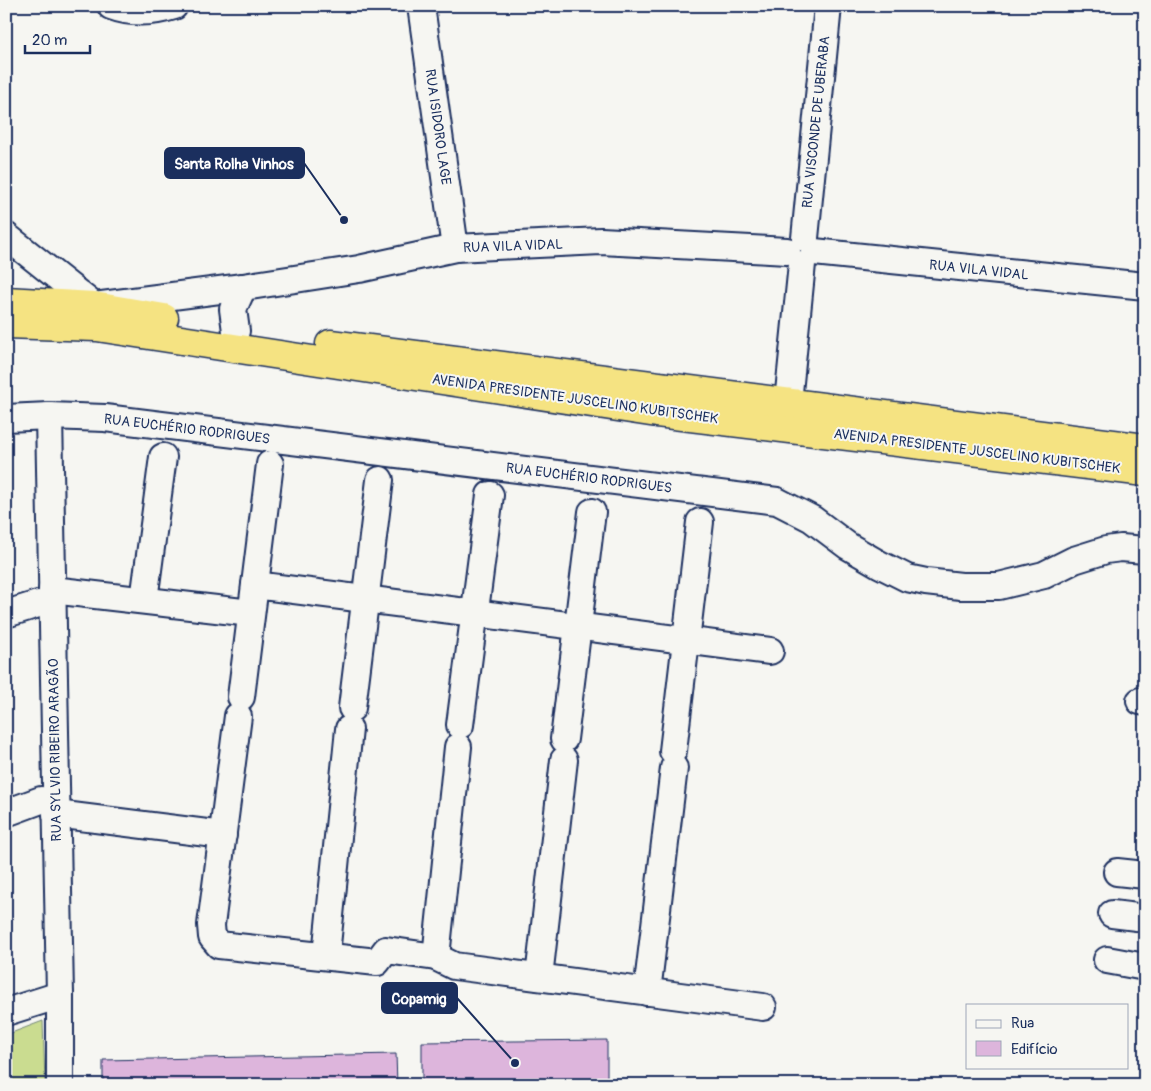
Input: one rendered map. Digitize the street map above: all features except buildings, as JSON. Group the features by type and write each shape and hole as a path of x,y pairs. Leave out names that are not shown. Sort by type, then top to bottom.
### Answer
{"highway":[{"name":"AVENIDA PRESIDENTE JUSCELINO KUBITSCHEK","path":"6,301 94,306 236,331 1145,448"},
{"name":"AVENIDA PRESIDENTE JUSCELINO KUBITSCHEK","path":"6,324 97,327 657,412 1145,472"}],"street":[{"path":"111,6 124,11 148,12 174,6"},
{"name":"RUA ISIDORO LAGE","path":"421,6 455,248"},
{"name":"RUA VISCONDE DE UBERABA","path":"788,402 828,6"},
{"path":"6,236 94,306"},
{"name":"RUA VILA VIDAL","path":"94,306 243,287 359,269 455,248 601,242 802,251 1145,286"},
{"path":"236,331 233,310 243,287"},
{"name":"RUA EUCHÉRIO RODRIGUES","path":"6,418 49,416 113,419 777,501 812,519 848,546 907,578 960,586 999,586 1044,575 1074,560 1106,550 1121,548 1145,550"},
{"name":"RUA SYLVIO RIBEIRO ARAGÃO","path":"49,416 45,597 48,807 60,995 60,1085"},
{"path":"144,600 163,457"},
{"path":"270,464 211,925 212,937 218,945 301,956 326,955 377,962 386,950 436,957 454,966 763,1007"},
{"path":"326,955 350,719 380,480"},
{"path":"436,957 459,736 490,496"},
{"path":"539,977 577,626 592,512"},
{"path":"647,992 674,760 684,641 700,522"},
{"path":"255,585 770,651"},
{"path":"6,614 45,597 144,600 251,613"},
{"path":"6,813 48,807 223,835"},
{"path":"1117,872 1145,875"},
{"path":"1112,914 1145,918"},
{"path":"1107,960 1145,967"},
{"path":"6,1012 60,995"}],"green space":[{"path":"43,1021 45,1085 6,1085 6,1035"}],"place":[{"name":"Santa Rolha Vinhos","path":"344,220"},
{"name":"Copamig","path":"515,1063"}]}
